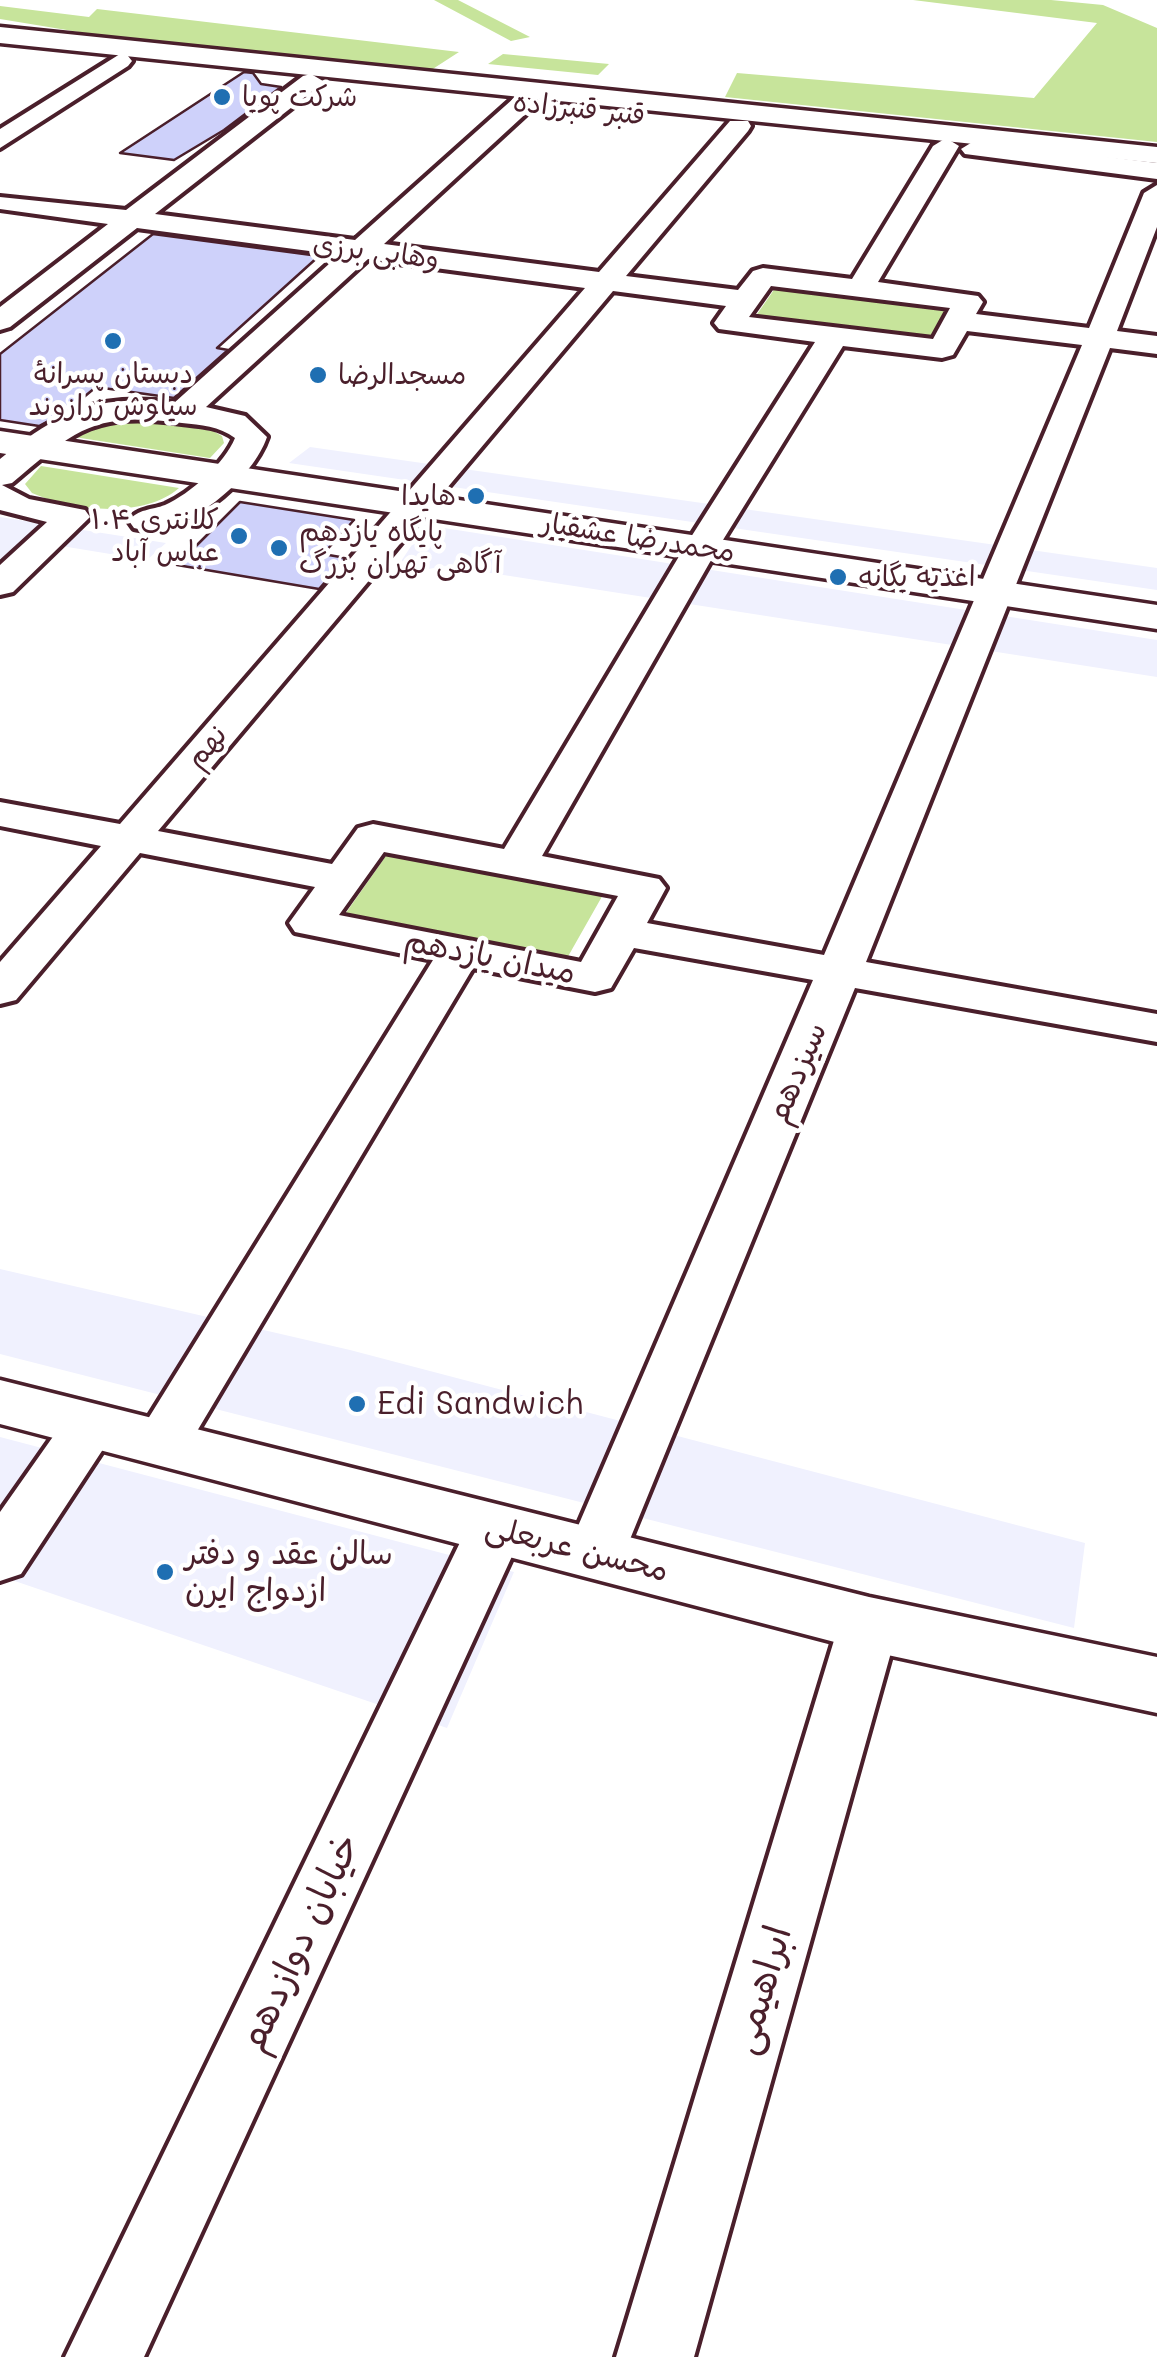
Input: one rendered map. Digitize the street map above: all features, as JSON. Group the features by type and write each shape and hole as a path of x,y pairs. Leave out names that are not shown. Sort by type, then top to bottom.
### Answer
{"main road":[{"path":"0,25 193,57"},
{"name":"قنبر قنبرزاده","path":"0,35 1157,155"},
{"name":"قنبر قنبرزاده","path":"0,47 1157,168"},
{"name":"محمدرضا عشقیار","path":"17,445 1157,616"},
{"name":"محسن عربعلی","path":"0,1402 869,1624 1157,1685"}],"street":[{"path":"0,140 120,61"},
{"path":"0,321 311,81"},
{"path":"180,413 524,103"},
{"name":"نهم","path":"0,990 739,126"},
{"path":"860,289 960,148"},
{"name":"سیزدهم","path":"595,1554 998,592 1157,192"},
{"name":"وهابی برزی","path":"2,196 131,220 745,300"},
{"path":"762,276 860,289 968,302 942,349 729,322 762,276"},
{"path":"958,320 1157,345"},
{"path":"517,863 702,548 834,336"},
{"path":"0,476 17,445 90,413 128,408 180,413 231,422 248,431 252,437 248,449 186,507 146,521"},
{"path":"0,495 19,507 72,516 0,584"},
{"path":"0,546 35,551"},
{"path":"0,814 343,879"},
{"name":"میدان یازدهم","path":"373,837 517,863 644,888 594,978 311,923 373,837"},
{"path":"620,932 1157,1028"},
{"path":"161,1443 460,952"},
{"path":"0,1558 91,1425"},
{"name":"خیابان دوازدهم","path":"104,2357 496,1528"},
{"name":"ابراهیمی","path":"654,2357 869,1624"}],"shaded area":[{"path":"310,447 1157,568 1157,590 289,463"},
{"path":"0,517 166,543 147,560 37,542 0,576"},
{"path":"425,525 1157,640 1157,677 446,566 392,575"},
{"path":"0,1269 350,1350 1085,1543 1074,1628 0,1354"},
{"path":"0,1437 514,1572 447,1728 0,1576"}],"green space":[{"path":"434,0 458,0 530,37 511,41"},
{"path":"913,0 1051,0 1103,5 1157,28 1157,142 725,97 737,73 1034,98 1097,23"},
{"path":"0,6 89,17 97,9 459,52 425,74 170,47 0,19"},
{"path":"503,54 609,64 598,75 488,64"},
{"path":"778,284 951,305 930,342 753,320"},
{"path":"139,419 213,431 222,436 224,443 210,458 74,437 105,423"},
{"path":"41,466 179,488 147,504 87,508 32,493 25,484"},
{"path":"388,853 604,893 566,960 343,917"}],"building":[{"path":"244,72 253,73 261,84 281,87 224,130 174,160 120,153"},
{"path":"153,234 319,256 217,348 228,350 174,398 96,387 67,411 39,426 0,420 0,354"},
{"name":"پایگاه یازدهم آگاهی تهران بزرگ","path":"240,502 354,520 323,554 346,558 319,589 177,565"}],"place":[{"name":"شرکت پویا","path":"222,97"},
{"name":"دبستان پسرانهٔ سیاوش زرازوند","path":"113,341"},
{"name":"مسجدالرضا","path":"318,375"},
{"name":"هایدا","path":"476,496"},
{"name":"کلانتری ۱۰۴ عباس آباد","path":"239,536"},
{"name":"پایگاه یازدهم آگاهی تهران بزرگ","path":"279,548"},
{"name":"اغذیه یگانه","path":"838,577"},
{"name":"Edi Sandwich","path":"357,1404"},
{"name":"سالن عقد و دفتر ازدواج ایرن","path":"165,1572"}]}
